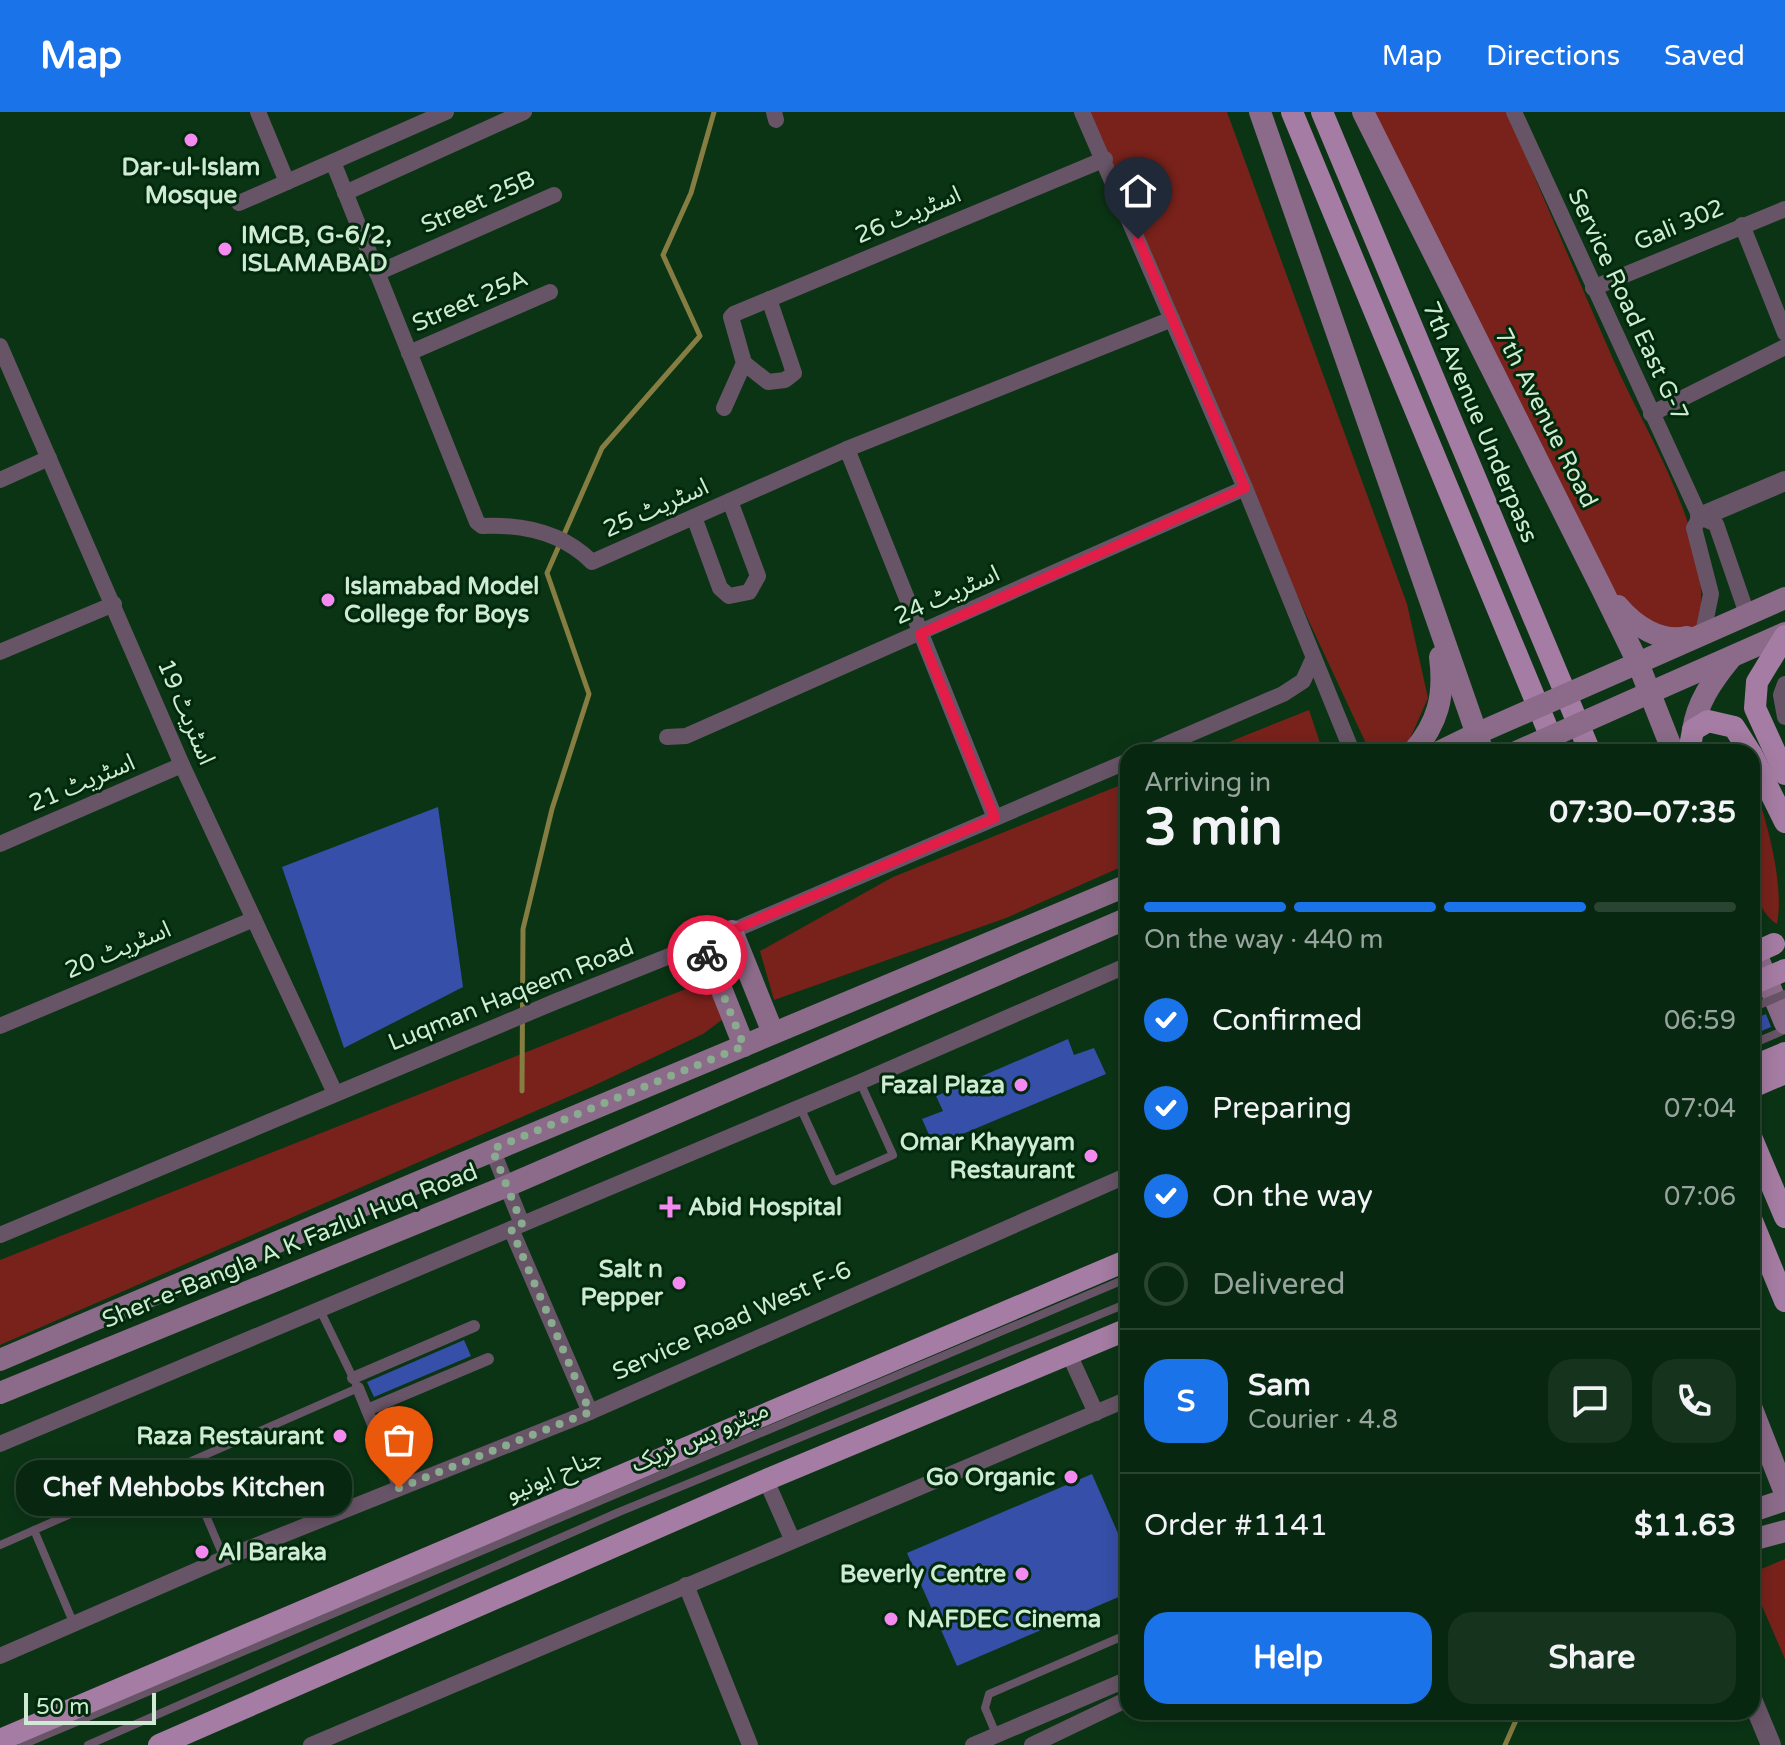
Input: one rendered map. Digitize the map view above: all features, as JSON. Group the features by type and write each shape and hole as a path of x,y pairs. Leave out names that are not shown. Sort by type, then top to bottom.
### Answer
{"main road":[{"path":"1260,112 1480,743 1638,663 1785,598"},
{"path":"1292,112 1554,744"},
{"name":"7th Avenue Underpass","path":"1322,112 1587,744"},
{"name":"7th Avenue Road","path":"1363,112 1638,663 1670,744"},
{"path":"1601,587 1633,623 1672,640 1703,633"},
{"path":"1419,744 1435,722 1441,700 1435,620"},
{"path":"1534,744 1785,635"},
{"path":"1785,635 1757,682 1755,708 1785,774"},
{"path":"1691,741 1695,716 1711,682 1733,655"},
{"path":"1691,741 1708,721 1734,727 1745,744"},
{"path":"1760,772 1785,822"},
{"name":"Sher-e-Bangla A K Fazlul Huq Road","path":"0,1360 492,1149 1120,888"},
{"name":"Sher-e-Bangla A K Fazlul Huq Road","path":"0,1393 507,1186 1120,921"},
{"path":"732,931 773,1033"},
{"path":"1776,940 1785,1023"},
{"path":"703,943 744,1046"},
{"path":"1760,981 1785,970"},
{"path":"1760,1064 1785,1053"},
{"path":"1760,1084 1785,1073"},
{"path":"1760,1158 1785,1217"},
{"path":"1760,1240 1785,1301"},
{"name":"جناح ایونیو","path":"0,1740 1120,1263"},
{"path":"159,1745 766,1480 1120,1332"},
{"path":"1760,1445 1785,1493"},
{"path":"1760,1508 1785,1500"},
{"path":"1760,1538 1785,1531"}],"street":[{"path":"258,112 287,182"},
{"path":"239,203 446,112"},
{"path":"345,193 524,112"},
{"path":"1082,112 1105,159 1245,488 1349,744"},
{"name":"Service Road East G-7","path":"1514,112 1700,517"},
{"name":"اسٹریٹ 26","path":"744,363 731,317 1105,159"},
{"name":"اسٹریٹ 25","path":"333,162 477,522 482,526 510,525 537,530 573,544 592,562 847,449 1172,319"},
{"name":"Street 25B","path":"377,273 554,195"},
{"name":"Gali 302","path":"1593,288 1785,209"},
{"path":"1742,225 1785,333"},
{"name":"Street 25A","path":"409,353 550,292"},
{"path":"724,408 744,363 768,382 785,380 794,373 769,299"},
{"name":"اسٹریٹ 19","path":"0,346 182,765 335,1093"},
{"path":"1651,414 1785,347"},
{"path":"847,449 995,818"},
{"path":"0,480 49,458"},
{"path":"1703,633 1711,594 1694,528 1700,517 1785,481"},
{"name":"اسٹریٹ 24","path":"667,737 686,736 1245,488"},
{"path":"694,517 720,588 729,596 749,592 758,576 730,501"},
{"path":"1700,517 1716,524 1747,614"},
{"path":"0,652 114,604"},
{"path":"1167,744 1283,694 1303,681 1313,659"},
{"path":"1785,684 1781,695 1785,717"},
{"name":"Luqman Haqeem Road","path":"0,1235 335,1093 732,931 1120,764"},
{"name":"اسٹریٹ 21","path":"0,844 182,765"},
{"name":"اسٹریٹ 20","path":"0,1026 254,919"},
{"path":"0,1444 860,1082 1120,968"},
{"path":"492,1149 507,1186 516,1226 590,1412"},
{"name":"Service Road West F-6","path":"0,1656 225,1558 590,1412 1120,1179"},
{"path":"399,1488 356,1383 474,1326"},
{"path":"1069,1354 1096,1413"},
{"path":"367,1410 488,1359"},
{"path":"311,1745 1120,1402"},
{"path":"766,1480 792,1539"},
{"path":"686,1585 750,1745"},
{"path":"973,1745 1120,1682"},
{"path":"1032,1745 1120,1703"},
{"path":"1760,1718 1771,1745"}],"lane":[{"path":"1760,1005 1785,994"},
{"path":"1760,1041 1785,1030"},
{"path":"800,1107 834,1181 893,1155 860,1082"},
{"name":"میٹرو بس ٹریک","path":"22,1745 1120,1281"},
{"name":"میٹرو بس ٹریک","path":"88,1745 619,1512 1120,1306"},
{"path":"0,1545 184,1464 356,1383 320,1310"},
{"path":"184,1464 225,1558"},
{"path":"34,1530 73,1622"},
{"path":"996,1735 985,1708 989,1694 1120,1637"}],"shaded area":[{"path":"1083,112 1227,112 1407,604 1428,698 1409,741 1404,744 1366,744 1229,450"},
{"path":"1363,112 1507,112 1613,359 1676,490 1697,558 1701,593 1699,628 1673,633 1633,623 1614,594"},
{"path":"1309,710 1320,744 1224,744"},
{"path":"1120,785 1120,868 1006,918 774,1000 760,951 893,877"},
{"path":"1760,804 1776,871 1777,924 1765,913 1760,903"},
{"path":"706,981 723,1019 703,1034 593,1086 0,1345 0,1260"},
{"path":"1785,1559 1785,1659 1760,1601 1760,1570"}],"building":[{"path":"438,807 463,987 344,1048 282,867"},
{"path":"1766,1014 1771,1027 1760,1032 1760,1017"},
{"name":"Fazal Plaza","path":"1068,1039 1074,1055 1094,1048 1106,1074 934,1146 922,1119 943,1111 936,1096"},
{"path":"464,1340 471,1356 374,1397 367,1382"},
{"name":"Beverly Centre","path":"1092,1474 1120,1538 1120,1596 957,1666 907,1553"}],"waterway":[{"path":"522,1091 523,929 552,809 589,694 547,573 602,448 700,336 663,255 691,193 714,112"},
{"path":"1505,1745 1516,1720"}],"way so far":[{"path":"399,1488 590,1412 511,1229 522,1224 492,1149 744,1046 707,955"}],"place":[{"name":"Dar-ul-Islam Mosque","path":"191,140"},
{"name":"IMCB, G-6/2, ISLAMABAD","path":"225,249"},
{"name":"Islamabad Model College for Boys","path":"328,600"},
{"name":"Fazal Plaza","path":"1021,1085"},
{"name":"Omar Khayyam Restaurant","path":"1091,1156"},
{"name":"Abid Hospital","path":"670,1207"},
{"name":"Salt n Pepper","path":"679,1283"},
{"name":"Raza Restaurant","path":"340,1436"},
{"name":"Go Organic","path":"1071,1477"},
{"name":"Chef Mehbobs Kitchen","path":"399,1488"},
{"name":"Al Baraka","path":"202,1552"},
{"name":"Beverly Centre","path":"1022,1574"},
{"name":"NAFDEC Cinema","path":"891,1619"}],"route":[{"path":"707,955 703,943 995,818 920,634 1245,488 1138,239"}]}
